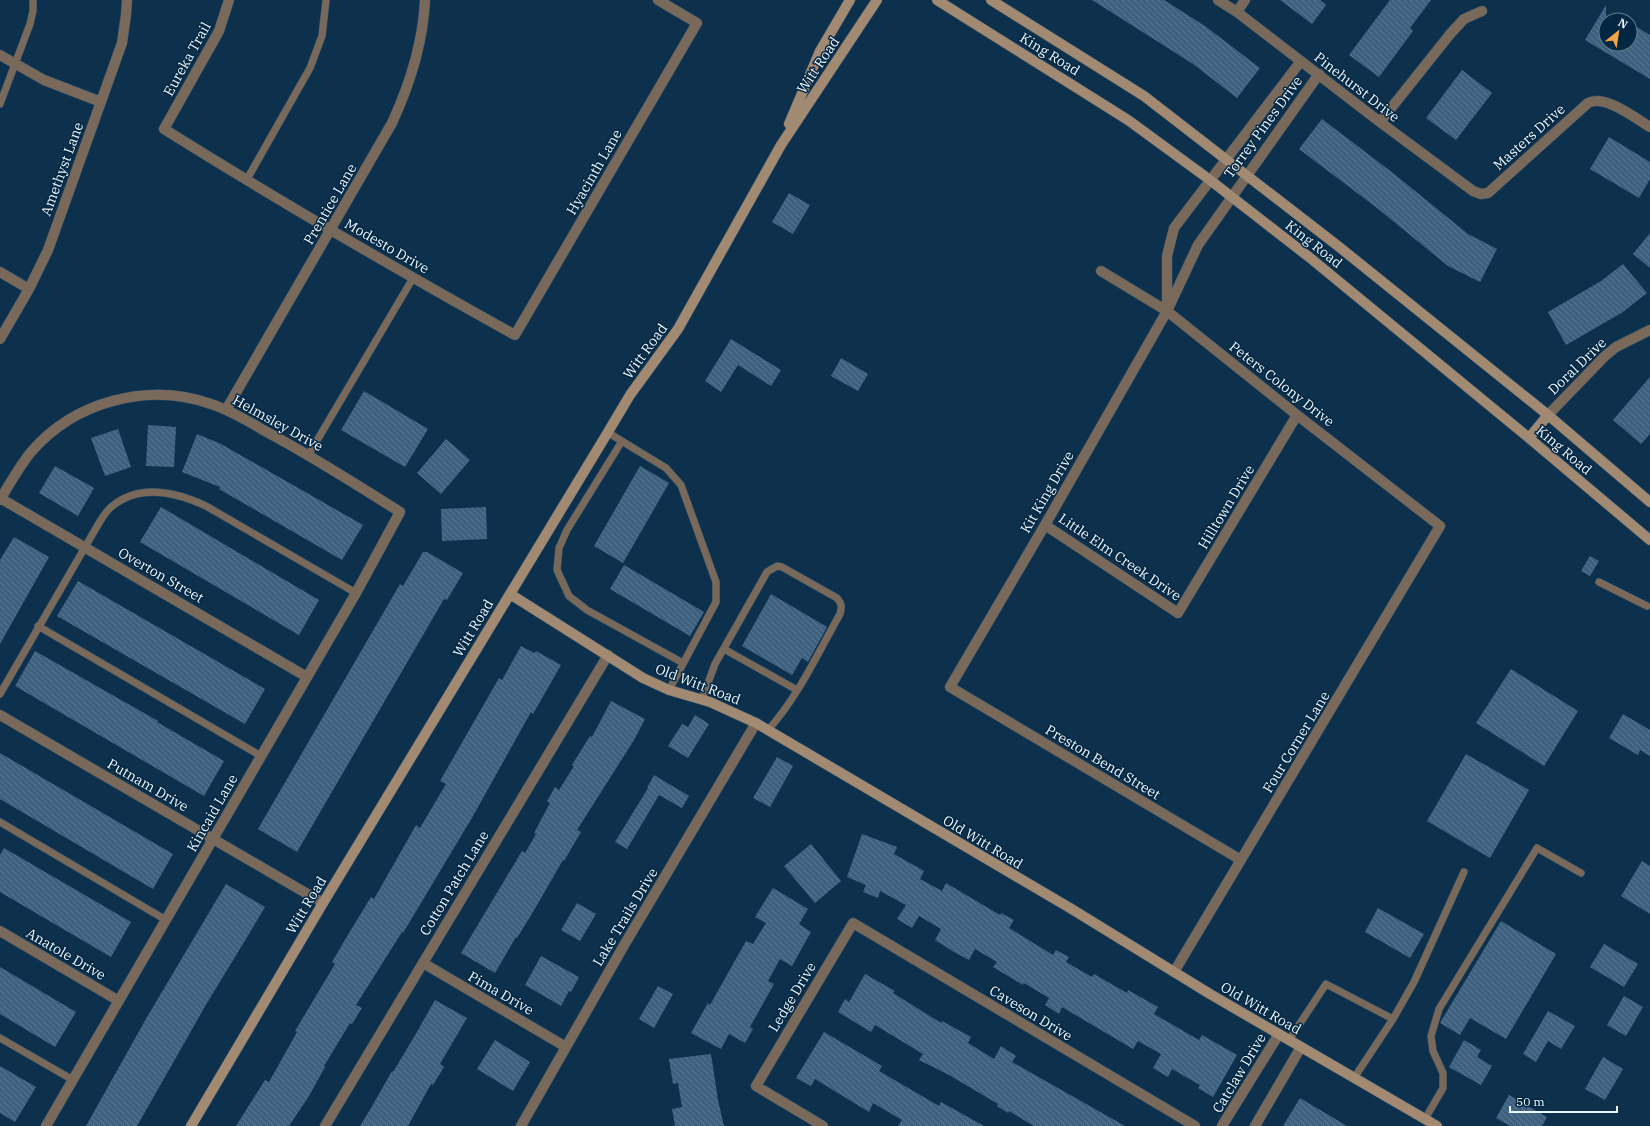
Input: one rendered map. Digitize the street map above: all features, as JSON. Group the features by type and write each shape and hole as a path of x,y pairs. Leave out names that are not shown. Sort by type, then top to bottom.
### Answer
{"street":[{"name":"Amethyst Lane","path":"0,340 29,289 48,250 122,43 127,0"},
{"name":"Eureka Trail","path":"164,129 219,32 229,0"},
{"name":"Prentice Lane","path":"226,410 382,142 401,104 413,71 420,44 425,0"},
{"name":"Hyacinth Lane","path":"515,335 697,23 658,0"},
{"name":"Witt Road","path":"781,145 820,51 850,0"},
{"name":"Witt Road","path":"191,1126 323,903 607,432 630,395 678,329 781,145 877,0"},
{"name":"King Road","path":"937,0 1128,120 1210,180 1308,257 1529,438 1650,540"},
{"name":"King Road","path":"991,0 1144,96 1226,158 1548,415 1650,502"},
{"name":"Pinehurst Drive","path":"1218,0 1237,12 1380,122 1473,191 1480,194"},
{"path":"1237,12 1245,0"},
{"path":"1380,122 1451,33 1464,19 1482,11"},
{"path":"0,55 44,80 101,102"},
{"name":"Torrey Pines Drive","path":"1210,180 1301,61"},
{"name":"Torrey Pines Drive","path":"1231,197 1319,74"},
{"name":"Masters Drive","path":"1480,194 1488,193 1588,103 1598,100 1609,103 1650,127"},
{"name":"Modesto Drive","path":"164,129 246,181 413,278 515,335"},
{"name":"Kit King Drive","path":"1167,310 1167,256 1174,228 1210,180"},
{"name":"Kit King Drive","path":"950,687 1046,524 1167,310 1198,245 1231,197"},
{"name":"Peters Colony Drive","path":"1101,271 1167,310 1297,415 1440,526"},
{"path":"0,272 29,289"},
{"name":"Doral Drive","path":"1548,415 1605,356 1616,347 1650,330"},
{"name":"Helmsley Drive","path":"0,499 22,464 56,428 89,409 114,400 152,395 179,396 211,404 226,410 309,454 400,512"},
{"name":"Hilltown Drive","path":"1178,613 1297,415"},
{"path":"1529,438 1548,415"},
{"name":"Overton Street","path":"0,499 307,677"},
{"name":"Kincaid Lane","path":"46,1126 356,593 400,512"},
{"name":"Little Elm Creek Drive","path":"1046,524 1178,613"},
{"name":"Four Corner Lane","path":"1174,972 1440,526"},
{"name":"Old Witt Road","path":"510,594 644,678 669,690 702,699 728,709 756,723 1070,908 1174,972 1437,1126"},
{"name":"Cotton Patch Lane","path":"325,1126 608,655"},
{"name":"Preston Bend Street","path":"950,687 1241,860"},
{"name":"Putnam Drive","path":"0,715 323,903"},
{"name":"Lake Trails Drive","path":"521,1126 756,723"},
{"name":"Ledge Drive","path":"823,1126 756,1086 853,923"},
{"name":"Caveson Drive","path":"853,923 1195,1126"},
{"name":"Anatole Drive","path":"0,931 119,1001"},
{"name":"Pima Drive","path":"423,963 566,1047"},
{"name":"Catclaw Drive","path":"1222,1126 1279,1034"},
{"path":"1255,1126 1301,1047"}],"lane":[{"path":"0,104 30,24 33,11 33,0"},
{"path":"246,181 310,68 322,36 326,0"},
{"path":"309,454 413,278"},
{"path":"607,432 666,468 680,485 716,582 716,602 669,690"},
{"path":"622,441 567,530 559,548 558,570 569,596 587,610 683,664"},
{"path":"0,694 84,547 110,508 128,497 147,492 168,492 188,497 356,593"},
{"path":"702,699 715,664 767,572 777,566 782,567 836,598 840,602 842,608 797,690 778,720 768,730"},
{"path":"1599,582 1647,606"},
{"path":"38,626 261,756"},
{"path":"724,649 797,690"},
{"path":"0,822 166,920"},
{"path":"1425,1119 1443,1088 1444,1073 1433,1051 1431,1036 1439,1009 1537,848 1581,873"},
{"path":"1354,1078 1393,1020 1414,982 1464,872"},
{"path":"1289,1040 1326,984 1393,1020"},
{"path":"0,1038 73,1080"}],"building":[{"path":"1092,0 1164,0 1205,26 1260,68 1237,98 1193,64"},
{"path":"1280,0 1320,0 1326,5 1312,24"},
{"path":"1390,0 1431,0 1410,28 1413,31 1379,77 1349,55"},
{"path":"1606,5 1606,12 1602,12"},
{"path":"1598,18 1598,48 1585,40"},
{"path":"1638,28 1650,35 1650,79 1605,52 1638,52"},
{"path":"1462,70 1492,93 1456,140 1426,118"},
{"path":"1322,119 1393,173 1468,234 1497,249 1480,282 1448,266 1377,208 1299,149"},
{"path":"1609,137 1650,162 1650,179 1639,198 1590,169"},
{"path":"789,193 810,205 793,234 772,222"},
{"path":"1650,233 1650,268 1633,254"},
{"path":"1623,264 1647,293 1623,312 1566,345 1548,312 1601,281"},
{"path":"731,339 781,370 771,386 738,365 721,392 705,381"},
{"path":"841,358 868,374 858,391 831,376"},
{"path":"1650,377 1650,434 1641,444 1613,420"},
{"path":"364,391 428,429 405,467 341,430"},
{"path":"148,425 176,427 174,467 146,466"},
{"path":"118,429 131,467 105,476 91,438"},
{"path":"197,434 221,444 363,525 342,560 219,489 220,487 182,472"},
{"path":"446,439 470,460 441,494 417,473"},
{"path":"55,466 94,488 78,516 39,493"},
{"path":"640,466 669,483 623,563 594,546"},
{"path":"161,507 319,600 299,635 140,542"},
{"path":"486,507 487,539 442,541 441,509"},
{"path":"14,537 49,557 0,644 0,560"},
{"path":"423,552 427,552 463,573 447,600 444,599 297,852 258,829 400,584 403,586"},
{"path":"1590,556 1599,561 1590,576 1581,571"},
{"path":"624,565 704,612 690,636 610,589"},
{"path":"78,581 265,689 245,724 57,616"},
{"path":"771,594 827,627 808,662 802,658 792,675 742,646"},
{"path":"521,646 534,653 536,651 561,665 533,714 531,712 473,816 403,933 402,932 356,1005 362,1008 352,1024 350,1023 324,1066 325,1067 309,1096 289,1126 236,1126 265,1080 269,1082 297,1032 295,1031 335,964 332,962 371,897 374,899 416,825 420,828 446,784 440,781 499,678 502,680"},
{"path":"35,651 158,721 157,722 224,761 204,796 15,686"},
{"path":"1511,669 1578,711 1544,766 1476,723"},
{"path":"611,701 645,719 634,740 577,830 581,832 564,861 563,860 495,973 461,953 522,851 525,853 536,834 534,833 550,803 547,801 555,787 559,790 590,736 592,737"},
{"path":"1623,714 1650,730 1650,756 1640,750 1638,755 1609,738"},
{"path":"695,715 709,724 688,758 668,746 682,724 688,727"},
{"path":"0,753 173,854 153,889 0,799"},
{"path":"1466,754 1529,790 1490,858 1427,821"},
{"path":"777,757 793,766 770,807 753,798"},
{"path":"654,775 689,796 682,808 659,795 627,849 615,842 648,788"},
{"path":"862,834 897,847 894,854 924,871 920,879 942,891 946,883 1000,915 1001,913 1014,920 1009,928 1053,955 1056,950 1069,957 1066,962 1092,977 1094,974 1127,993 1128,990 1158,1007 1154,1014 1199,1040 1202,1035 1237,1055 1213,1097 1198,1088 1200,1085 1172,1069 1168,1077 1153,1068 1161,1054 1138,1041 1133,1049 1062,1007 1059,1014 1045,1005 1049,998 1024,983 1023,985 993,967 997,962 975,949 969,960 954,952 935,940 941,929 919,916 912,928 897,919 906,905 880,891 878,898 863,892 866,885 847,877"},
{"path":"811,844 841,881 815,903 784,866"},
{"path":"4,848 131,922 111,957 0,892 0,855"},
{"path":"1642,861 1650,866 1650,914 1621,896"},
{"path":"226,884 265,907 207,1003 137,1126 86,1126 147,1017"},
{"path":"773,888 808,909 799,924 811,932 792,966 780,959 768,981 774,984 750,1027 753,1029 745,1043 729,1034 721,1049 691,1033 708,1003 710,1005 746,941 753,944 766,923 755,917"},
{"path":"577,903 596,914 580,941 561,930"},
{"path":"1378,908 1424,934 1410,958 1365,932"},
{"path":"1501,921 1556,954 1506,1039 1470,1018 1460,1035 1440,1023"},
{"path":"1604,944 1638,964 1624,987 1590,967"},
{"path":"541,956 579,977 561,1006 525,985"},
{"path":"0,967 76,1012 55,1047 0,1014"},
{"path":"865,974 895,991 893,993 941,1023 942,1021 971,1037 968,1043 994,1059 1001,1046 1016,1056 1012,1062 1125,1126 1034,1126 1009,1111 1008,1113 997,1106 998,1104 949,1075 919,1060 923,1054 875,1025 871,1032 838,1012 845,999 849,1002"},
{"path":"658,986 673,994 654,1028 639,1019"},
{"path":"1624,996 1643,1007 1626,1036 1607,1025"},
{"path":"435,1000 467,1018 440,1064 444,1067 433,1085 431,1084 408,1126 360,1126 414,1037"},
{"path":"1548,1011 1575,1026 1561,1049 1548,1041 1536,1062 1523,1054"},
{"path":"824,1032 882,1066 879,1071 939,1106 941,1102 984,1126 898,1126 902,1120 873,1103 869,1112 815,1079 811,1086 796,1078"},
{"path":"495,1040 530,1062 513,1091 477,1069"},
{"path":"1464,1040 1481,1050 1477,1057 1492,1066 1481,1085 1449,1067"},
{"path":"711,1054 718,1100 724,1126 675,1126 672,1109 682,1107 678,1083 673,1084 669,1059"},
{"path":"1603,1057 1623,1069 1605,1100 1585,1089"},
{"path":"0,1066 36,1087 15,1122 0,1113"},
{"path":"1509,1095 1547,1117 1542,1126 1510,1126 1496,1118"},
{"path":"1300,1098 1347,1126 1283,1126"}]}
